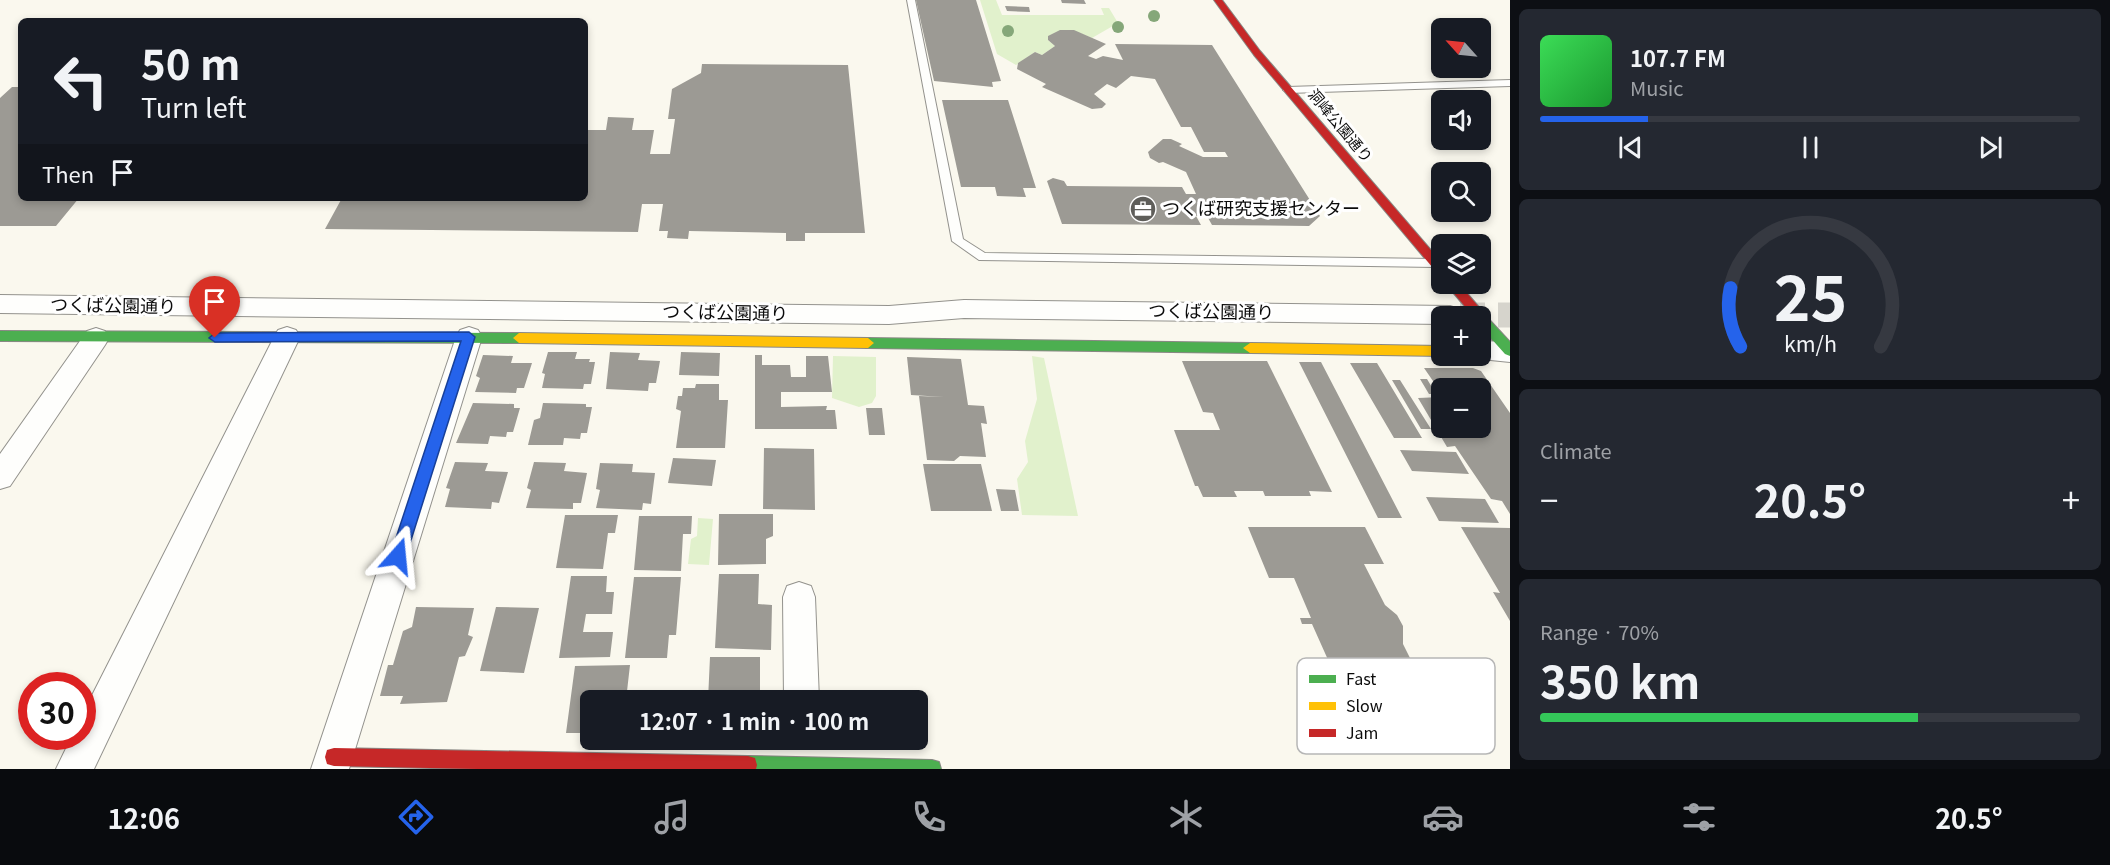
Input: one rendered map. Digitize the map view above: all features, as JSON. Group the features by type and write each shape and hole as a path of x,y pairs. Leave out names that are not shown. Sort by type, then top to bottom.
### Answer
{"street":[{"name":"洞峰公園通り","path":"1218,0 1288,90 1431,259"},
{"path":"1460,294 1471,306"},
{"name":"つくば公園通り","path":"0,304 889,315 964,309 1431,315"},
{"path":"1491,330 1510,352"},
{"path":"0,336 469,337 1431,351"},
{"path":"75,769 287,337"},
{"path":"469,337 332,763 803,753 932,769"},
{"path":"0,477 96,338"},
{"path":"1491,351 1510,352"},
{"path":"799,597 802,690"}],"lane":[{"path":"911,0 958,241 983,257 1431,267"},
{"path":"1288,90 1510,83"}],"green space":[{"path":"980,0 996,0 1002,15 1104,15 1101,8 1109,8 1118,23 1092,38 1070,31 1054,34 1048,37 1048,40 1055,46 1042,55 1035,52 1016,65 997,54"},
{"path":"833,356 876,357 876,396 872,403 859,407 832,398"},
{"path":"1032,356 1044,358 1078,516 1022,515 1017,479 1028,462 1025,441 1037,399"},
{"path":"698,518 713,519 709,565 688,564 691,539 697,536"}],"building":[{"path":"916,0 976,0 1001,81 992,82 993,87 934,81"},
{"path":"1061,0 1084,0 1086,4 1062,3"},
{"path":"1005,6 1029,7 1030,12 1007,11"},
{"path":"1060,30 1074,30 1106,44 1088,56 1096,59 1103,56 1123,60 1115,44 1212,45 1320,216 1309,226 1212,225 1207,216 1196,216 1201,225 1062,224 1047,181 1053,178 1064,181 1067,186 1182,187 1186,194 1196,194 1186,172 1163,162 1159,163 1150,158 1148,152 1163,139 1171,139 1182,144 1179,146 1203,157 1228,157 1225,152 1204,152 1191,127 1181,127 1155,79 1131,76 1116,88 1107,84 1094,94 1106,104 1102,108 1092,109 1042,87 1046,84 1017,69 1018,63 1035,52 1042,55 1055,46 1048,40 1048,36"},
{"path":"702,64 848,65 865,233 805,233 805,241 786,241 786,233 689,231 688,239 667,238 668,231 659,231 663,204 642,204 638,232 325,229 340,201 588,201 588,130 606,130 608,117 634,118 632,130 654,130 650,154 670,154 675,119 668,119 672,89 701,73"},
{"path":"12,87 18,87 18,201 77,201 56,226 0,226 0,98"},
{"path":"942,100 1008,100 1036,188 1023,188 1026,197 997,196 995,187 961,187"},
{"path":"548,352 577,352 575,359 590,359 589,362 595,362 591,384 584,384 583,389 542,388 545,374 542,373"},
{"path":"610,352 640,353 638,360 660,361 656,383 649,383 648,391 606,389"},
{"path":"681,352 720,353 719,376 679,375"},
{"path":"483,355 513,356 511,363 532,363 524,388 517,388 516,393 475,392 480,378 476,376"},
{"path":"755,355 762,355 762,365 790,365 791,377 806,377 806,356 828,356 832,392 781,392 781,407 827,406 826,410 835,410 837,429 755,429"},
{"path":"907,357 961,359 968,405 984,406 987,424 981,423 986,457 960,456 954,461 927,460 919,396 944,397 911,395"},
{"path":"1182,361 1267,361 1332,492 1309,491 1311,496 1265,496 1263,491 1234,491 1237,497 1203,497 1198,486 1195,486 1174,430 1220,430 1213,413 1203,412"},
{"path":"1299,362 1321,362 1402,518 1378,518"},
{"path":"1350,363 1377,363 1422,438 1394,438"},
{"path":"1424,368 1473,368 1481,371 1486,378 1431,378"},
{"path":"1420,379 1427,379 1431,386 1431,394"},
{"path":"1392,380 1400,380 1431,429 1421,429"},
{"path":"696,384 719,384 719,400 728,400 725,448 676,448 681,411 676,409 678,396 682,396 683,388 695,388"},
{"path":"1491,385 1510,413 1510,514 1502,501 1491,499 1455,446 1447,447 1442,438 1491,438"},
{"path":"1431,397 1431,420 1418,398"},
{"path":"473,403 514,404 514,408 520,408 513,432 507,432 506,437 490,436 488,444 456,443"},
{"path":"543,403 586,404 586,407 592,407 587,433 581,433 580,439 564,438 563,445 528,445 534,420 540,418"},
{"path":"866,408 882,408 885,435 869,435"},
{"path":"764,448 814,449 815,510 763,509"},
{"path":"1400,450 1456,452 1469,474 1412,471"},
{"path":"673,458 716,460 712,486 668,483"},
{"path":"455,462 488,463 485,471 508,472 499,503 492,502 491,509 445,507 450,489 446,488"},
{"path":"534,462 566,463 564,471 587,473 581,503 573,503 573,509 526,508 531,490 527,488"},
{"path":"600,463 633,464 632,472 655,473 651,504 643,503 642,510 596,508 600,490 596,489"},
{"path":"923,464 981,464 992,511 931,511"},
{"path":"996,489 1015,490 1019,511 1001,511"},
{"path":"1426,497 1485,499 1499,523 1439,521"},
{"path":"719,514 773,514 773,536 766,539 766,564 718,565"},
{"path":"565,515 618,515 615,533 608,533 603,569 556,568"},
{"path":"639,516 692,516 691,534 683,534 681,571 634,570"},
{"path":"1248,527 1365,527 1384,564 1364,564 1385,605 1397,615 1403,626 1403,644 1410,658 1327,658 1312,624 1302,624 1300,618 1311,618 1294,578 1269,578"},
{"path":"1461,527 1510,528 1510,621 1493,592 1500,593"},
{"path":"719,574 759,574 758,604 772,605 771,650 715,648"},
{"path":"571,576 607,576 606,592 614,592 612,614 586,614 583,632 613,632 610,657 559,658"},
{"path":"634,577 681,577 676,635 669,635 667,658 625,658"},
{"path":"416,607 474,608 468,635 473,637 465,656 459,657 447,702 400,704 403,696 380,696 388,665 393,665 403,631 412,627"},
{"path":"496,607 539,608 524,673 480,671"},
{"path":"710,657 760,657 760,690 708,690"},
{"path":"630,665 627,690 580,690 580,733 566,733 575,666"}],"tunnel":[{"path":"1491,315 1510,315"}],"traffic: fast":[{"path":"1491,329 1510,351"},
{"path":"0,336 519,338"},
{"path":"868,343 1250,348"},
{"path":"748,765 932,769"}],"traffic: slow":[{"path":"519,338 868,343"},
{"path":"1250,348 1431,351"}],"traffic: jam":[{"path":"1218,0 1257,53 1431,258"},
{"path":"1461,294 1471,306"},
{"path":"334,757 748,765"}],"place":[{"name":"つくば研究支援センター","path":"1143,209"}],"route":[{"path":"215,338 469,337 398,556"}]}
